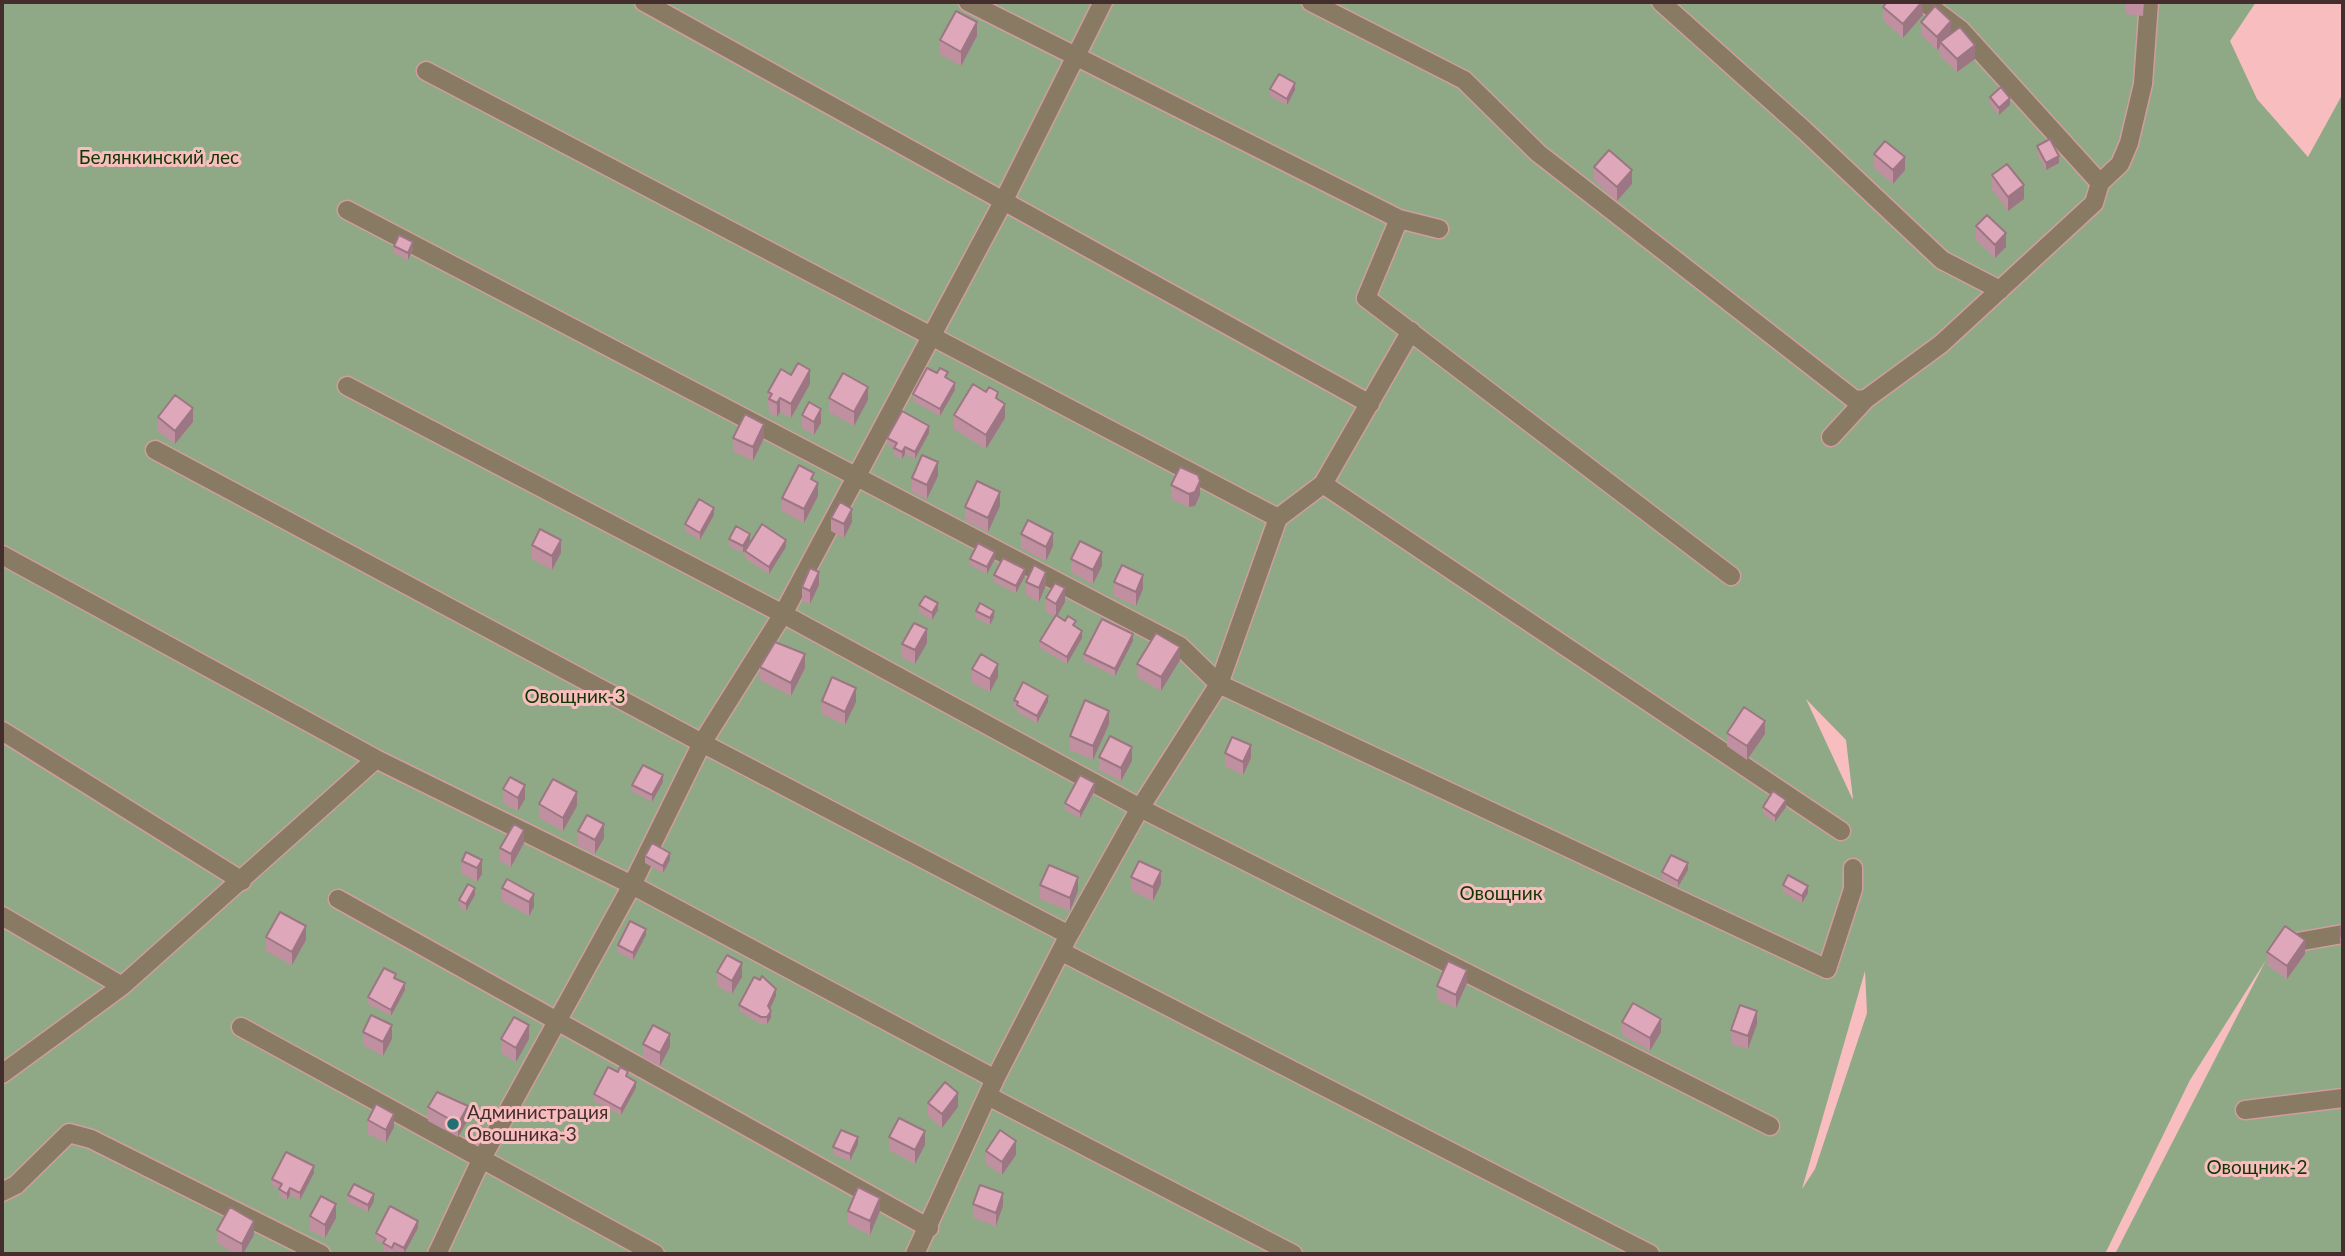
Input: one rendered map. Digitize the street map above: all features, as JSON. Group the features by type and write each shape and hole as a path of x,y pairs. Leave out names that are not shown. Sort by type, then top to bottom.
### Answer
{"lane":[{"path":"644,2 1370,404"},
{"path":"968,2 1399,219 1439,229"},
{"path":"437,1254 481,1160 555,1021 632,886 702,743 783,614 1003,202 1073,57 1103,2"},
{"path":"1311,2 1464,80 1538,153 1855,400 1866,399"},
{"path":"1661,2 1804,130 1942,260 2000,290"},
{"path":"1924,2 1961,30 2100,183"},
{"path":"1830,437 1866,399 1941,344 2094,203 2100,183 2120,164 2129,143 2143,84 2149,2"},
{"path":"426,71 1278,518"},
{"path":"347,210 1180,646 1219,684 1827,970 1853,889 1853,868"},
{"path":"1399,219 1366,298 1731,576"},
{"path":"918,1253 992,1088 1066,943 1140,808 1219,684 1278,518 1323,484 1411,331"},
{"path":"347,386 783,614 1140,808 1770,1126"},
{"path":"155,450 702,743 1066,943 1650,1254"},
{"path":"1323,484 1842,831"},
{"path":"2,555 376,759 632,886 1293,1254"},
{"path":"2,731 242,881"},
{"path":"2,1074 122,986 376,759"},
{"path":"338,899 929,1228"},
{"path":"2,916 122,986"},
{"path":"2297,942 2343,934"},
{"path":"241,1027 655,1254"},
{"path":"2245,1110 2343,1098"},
{"path":"2,1192 16,1185 68,1133 91,1139 321,1254"}],"green space":[{"path":"2,2 2256,2 2230,41 2257,99 2308,157 2341,97 2343,41 2343,1254 2115,1254 2266,960 2190,1080 2105,1254 2,1254","holes":["1806,699 1846,740 1853,799 1852,798","1865,971 1867,1013 1815,1169 1802,1189"]}],"building":[{"path":"1887,2 1922,2 1903,24 1883,7"},
{"path":"1935,6 1951,21 1937,37 1921,22"},
{"path":"956,11 977,22 961,52 940,40"},
{"path":"1960,27 1975,45 1957,59 1940,42"},
{"path":"1279,74 1295,83 1287,99 1270,89"},
{"path":"2001,87 2010,98 1999,108 1990,97"},
{"path":"2050,139 2059,156 2046,163 2037,146"},
{"path":"1885,141 1905,157 1893,170 1874,154"},
{"path":"1609,150 1632,170 1617,187 1594,167"},
{"path":"2007,164 2024,185 2008,197 1992,175"},
{"path":"1987,215 2006,233 1995,245 1976,226"},
{"path":"399,235 413,242 408,253 394,246"},
{"path":"798,363 810,370 791,404 780,398 777,403 769,399 772,394 768,392 781,369 791,375"},
{"path":"927,368 937,373 940,368 948,372 945,377 955,383 940,409 913,394"},
{"path":"843,373 868,387 854,412 829,398"},
{"path":"973,384 986,392 989,387 998,392 996,398 1005,404 986,435 954,415"},
{"path":"175,395 193,408 175,431 158,417"},
{"path":"809,402 821,409 814,422 802,415"},
{"path":"902,411 929,426 915,452 905,447 902,452 894,448 897,443 887,438"},
{"path":"745,414 764,424 753,447 733,438"},
{"path":"922,455 938,462 927,485 912,478"},
{"path":"799,465 814,473 811,479 818,483 804,509 782,498"},
{"path":"1180,467 1198,475 1200,481 1195,492 1189,494 1171,485"},
{"path":"977,481 1000,492 988,518 965,507"},
{"path":"699,499 714,508 700,533 685,524"},
{"path":"840,502 852,509 844,524 831,518"},
{"path":"1028,520 1053,533 1046,547 1021,534"},
{"path":"762,524 786,540 769,567 745,551"},
{"path":"736,526 750,534 743,546 729,539"},
{"path":"540,529 561,540 552,556 532,545"},
{"path":"1080,541 1102,552 1093,570 1071,559"},
{"path":"978,543 995,552 987,567 970,559"},
{"path":"1003,558 1025,569 1016,586 994,575"},
{"path":"1034,565 1046,572 1039,588 1026,582"},
{"path":"1122,565 1143,575 1136,592 1114,582"},
{"path":"810,568 819,572 810,591 802,587"},
{"path":"1055,583 1065,588 1056,604 1046,598"},
{"path":"925,596 938,603 932,613 919,605"},
{"path":"980,603 994,611 990,618 976,611"},
{"path":"1056,615 1065,621 1068,616 1076,621 1073,625 1082,631 1067,657 1040,641"},
{"path":"1102,619 1133,634 1115,669 1084,654"},
{"path":"914,623 927,629 915,650 902,644"},
{"path":"1156,633 1180,647 1161,677 1137,664"},
{"path":"775,642 805,654 791,683 760,667"},
{"path":"981,654 998,664 990,679 972,669"},
{"path":"832,677 856,688 845,712 822,701"},
{"path":"1023,682 1048,696 1037,716 1017,705 1018,702 1014,700"},
{"path":"1085,700 1109,711 1093,746 1070,736"},
{"path":"1744,707 1765,721 1747,746 1727,733"},
{"path":"1110,736 1132,747 1121,768 1099,757"},
{"path":"1232,737 1251,745 1243,762 1225,753"},
{"path":"643,765 663,775 652,795 632,785"},
{"path":"1080,775 1095,783 1080,812 1065,803"},
{"path":"510,777 525,785 518,798 503,789"},
{"path":"553,779 577,792 563,818 539,804"},
{"path":"1773,791 1786,800 1775,816 1763,807"},
{"path":"587,815 604,824 595,840 578,831"},
{"path":"514,824 524,830 511,854 500,848"},
{"path":"652,843 670,853 663,866 645,856"},
{"path":"466,852 482,860 477,868 462,861"},
{"path":"1671,855 1688,863 1678,881 1662,872"},
{"path":"1139,861 1161,871 1153,887 1131,877"},
{"path":"1049,865 1078,877 1070,898 1040,885"},
{"path":"1788,875 1808,886 1802,896 1783,885"},
{"path":"507,879 534,894 529,902 502,888"},
{"path":"468,884 475,888 466,904 459,900"},
{"path":"280,912 306,926 292,952 266,937"},
{"path":"630,921 646,929 633,953 618,945"},
{"path":"2285,926 2305,940 2287,966 2267,952"},
{"path":"2343,926 2343,947 2340,927"},
{"path":"727,955 742,963 732,981 717,972"},
{"path":"1448,961 1467,970 1456,995 1437,986"},
{"path":"384,968 396,974 394,978 405,983 391,1010 368,997"},
{"path":"762,976 776,989 768,1006 771,1011 767,1017 761,1017 739,1005 754,977 760,980"},
{"path":"1633,1003 1661,1019 1650,1038 1622,1022"},
{"path":"1740,1005 1757,1011 1748,1036 1731,1030"},
{"path":"371,1015 392,1025 383,1042 363,1032"},
{"path":"514,1017 529,1025 516,1048 501,1039"},
{"path":"653,1025 670,1034 660,1053 643,1044"},
{"path":"608,1067 618,1072 620,1067 628,1071 626,1076 636,1082 621,1109 594,1094"},
{"path":"945,1082 958,1093 942,1114 928,1103"},
{"path":"437,1092 468,1106 458,1124 428,1107"},
{"path":"376,1104 394,1114 386,1130 368,1120"},
{"path":"899,1118 925,1131 915,1150 889,1137"},
{"path":"841,1130 858,1137 850,1154 833,1147"},
{"path":"1000,1130 1016,1141 1002,1162 986,1151"},
{"path":"286,1152 314,1166 300,1193 290,1188 287,1194 279,1189 282,1184 272,1179"},
{"path":"354,1184 374,1194 368,1205 348,1195"},
{"path":"980,1185 1003,1193 996,1213 973,1204"},
{"path":"858,1187 880,1198 870,1221 848,1211"},
{"path":"321,1196 336,1204 325,1225 310,1216"},
{"path":"390,1206 418,1221 404,1248 394,1243 392,1248 383,1243 386,1239 376,1233"},
{"path":"230,1207 254,1221 242,1244 217,1230"}],"place":[{"name":"Администрация Овошника-3","path":"453,1124"}],"park label":[{"name":"Белянкинский лес","path":"159,158"},
{"name":"Овощник-3","path":"575,697"},
{"name":"Овощник","path":"1501,894"},
{"name":"Овощник-2","path":"2257,1168"}]}
